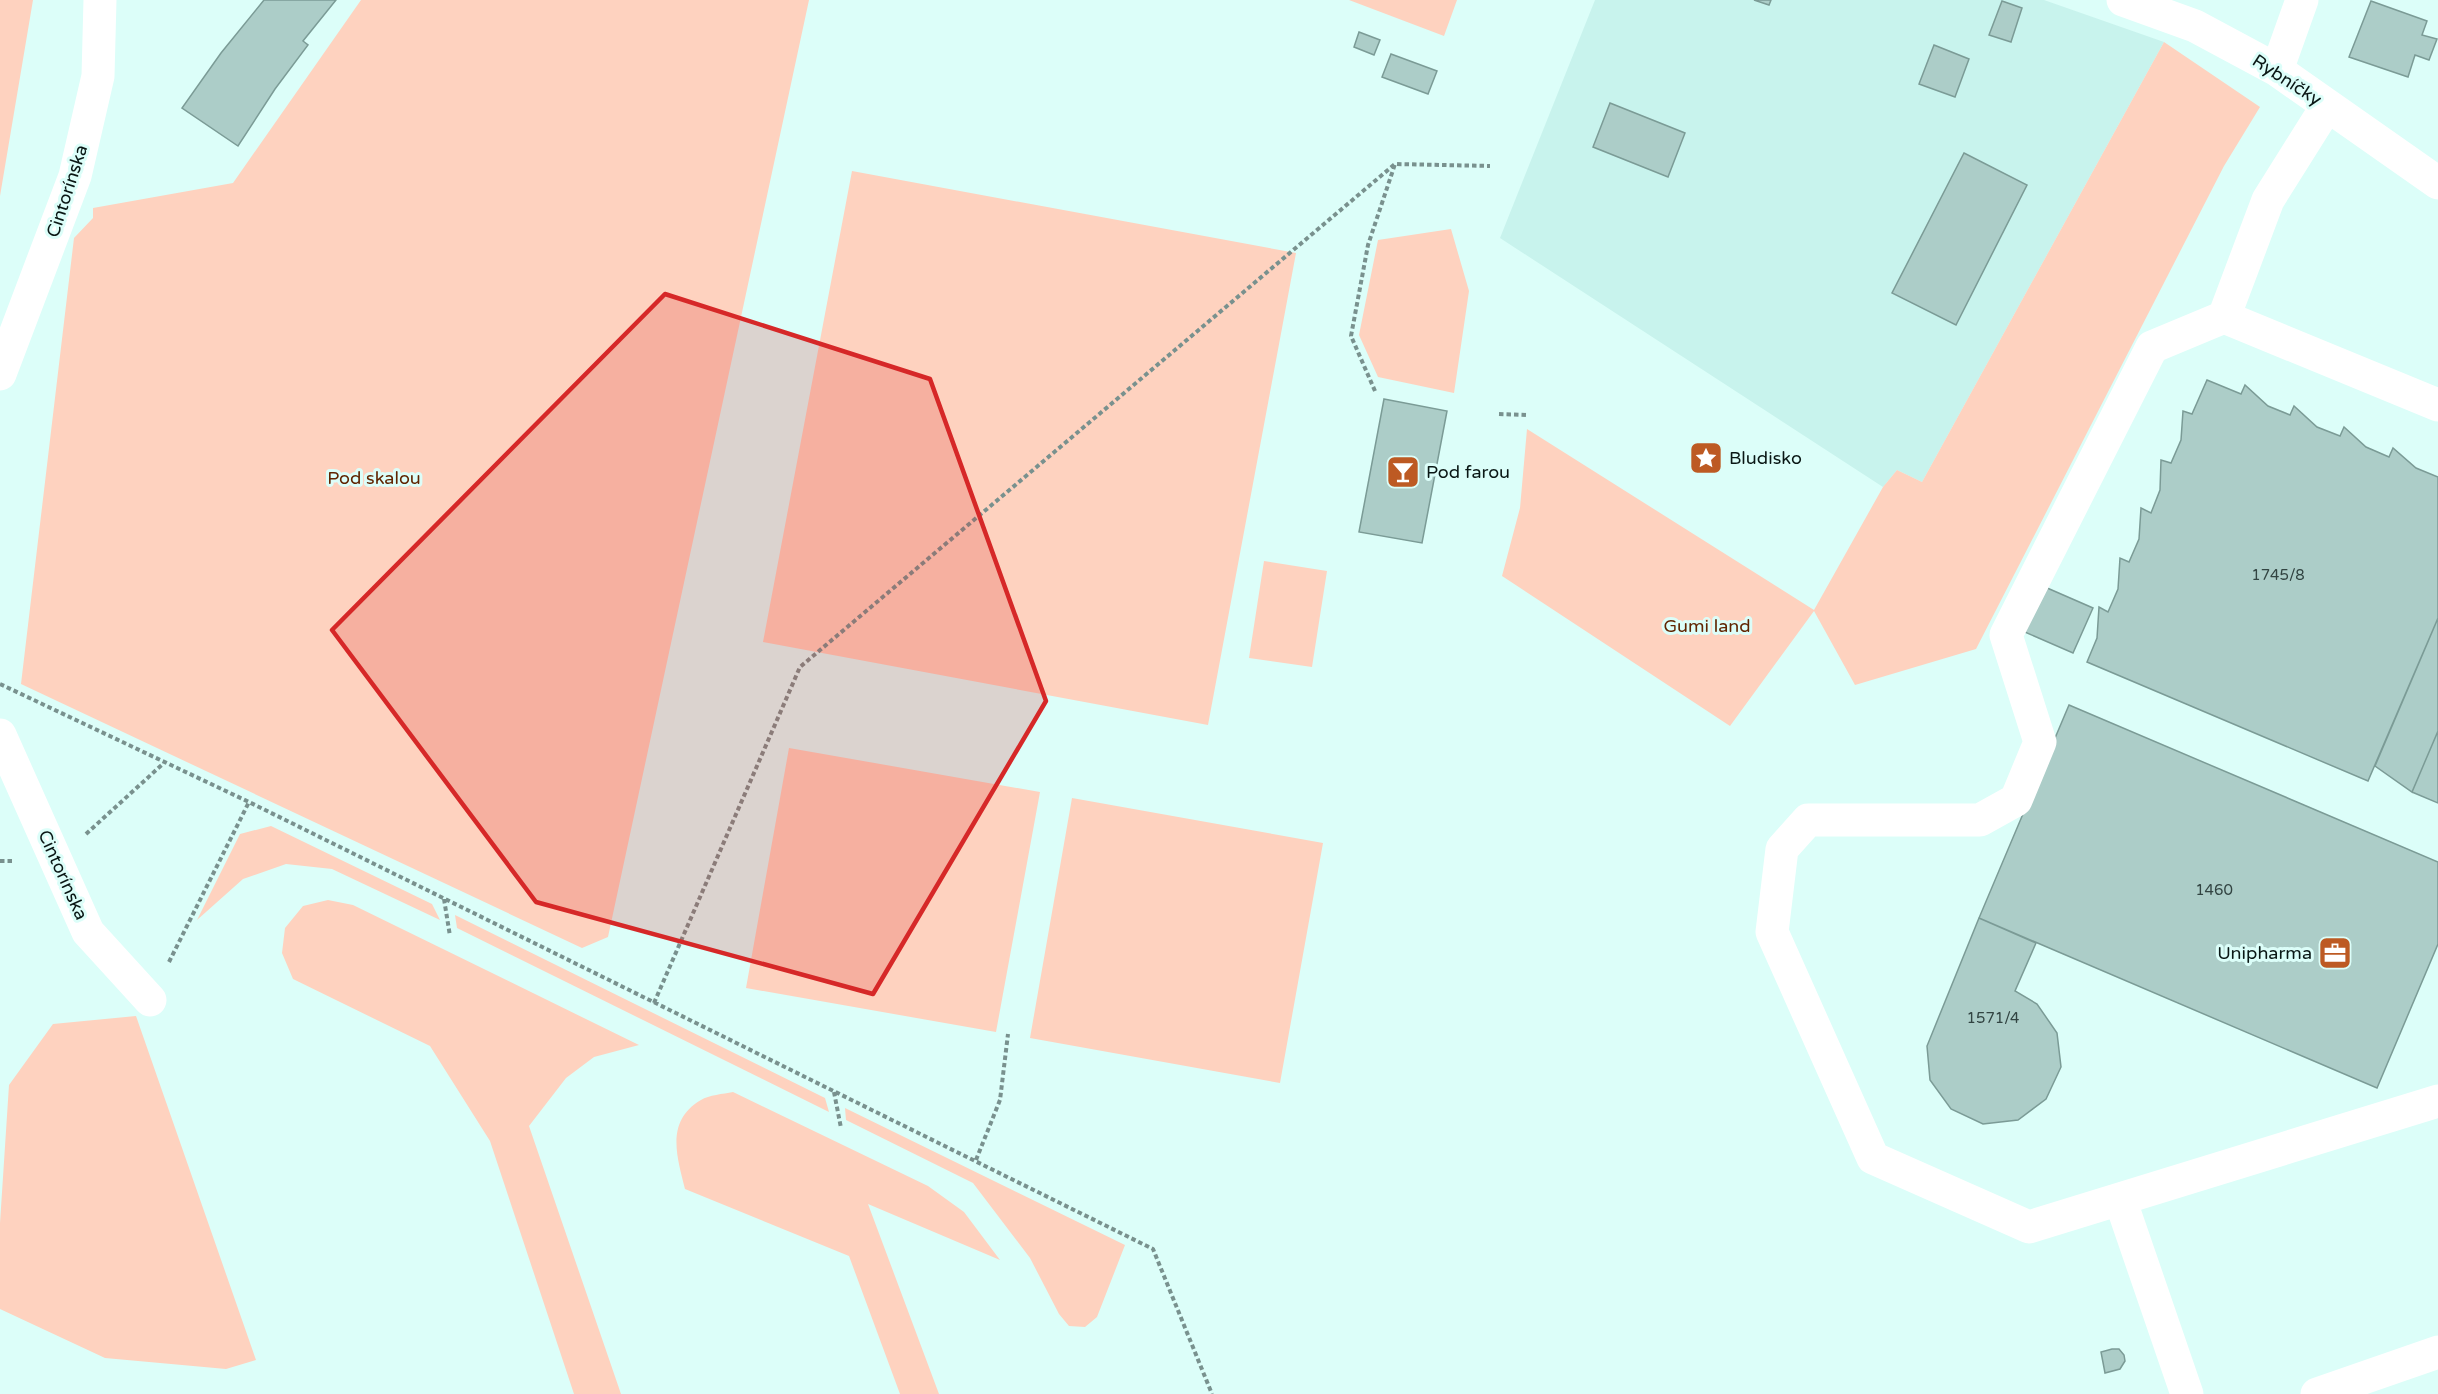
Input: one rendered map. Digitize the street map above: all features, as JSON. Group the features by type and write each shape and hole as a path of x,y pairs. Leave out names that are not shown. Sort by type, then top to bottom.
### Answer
{"street":[{"name":"Cintorínska","path":"0,374 75,176 98,76 100,0"},
{"name":"Rybníčky","path":"2123,0 2195,26 2277,70 2438,183"},
{"path":"2277,70 2302,0"},
{"path":"2224,317 2268,200 2327,106"},
{"path":"2438,405 2224,317 2152,347 2006,635 2040,742 2016,800 1980,820 1809,820 1782,849 1772,932 1873,1158 2029,1227 2438,1101"},
{"name":"Cintorínska","path":"0,735 88,932 150,1000"},
{"path":"2120,1199 2187,1394"},
{"path":"2317,1394 2438,1352"}],"path":[{"path":"1375,391 1351,336 1368,245 1395,164"},
{"path":"654,1003 800,667 1395,164 1490,166"},
{"path":"1499,414 1528,415"},
{"path":"0,684 249,802 1153,1249 1212,1394"},
{"path":"57,861 165,762"},
{"path":"150,1000 249,802"},
{"path":"444,899 450,936"},
{"path":"975,1161 1000,1100 1008,1034"},
{"path":"834,1091 841,1128"}],"highlighted area":[{"path":"665,294 930,379 1046,701 873,994 536,902 332,630"}],"shaded area":[{"path":"1595,0 2044,0 2164,42 1922,482 1897,470 1883,487 1500,238"}],"green space":[{"path":"0,0 33,0 0,196"},
{"name":"Pod skalou","path":"361,0 809,0 608,937 582,948 21,684 74,238 93,218 93,208 233,183"},
{"path":"1349,0 1457,0 1444,36"},
{"name":"Gumi land","path":"2164,42 2260,107 2224,166 1976,649 1855,685 1814,611 1730,726 1502,576 1520,508 1527,429 1814,610 1883,487 1897,470 1922,482"},
{"path":"852,171 1296,253 1208,725 763,642"},
{"path":"1451,229 1469,291 1454,393 1378,377 1359,335 1378,240"},
{"path":"1264,561 1327,571 1312,667 1249,658"},
{"path":"789,748 1040,792 996,1032 746,988"},
{"path":"1072,798 1323,843 1280,1083 1030,1038"},
{"path":"271,826 432,904 440,920 332,869 286,864 243,879 197,920 240,834"},
{"path":"328,900 353,905 639,1045 594,1057 566,1078 529,1126 621,1394 574,1394 490,1141 430,1046 293,979 282,953 285,928 303,906"},
{"path":"455,915 825,1098 829,1112 457,928"},
{"path":"136,1016 256,1360 226,1369 105,1358 0,1309 0,1223 9,1085 53,1024"},
{"path":"733,1092 928,1186 964,1212 1000,1260 868,1204 939,1394 900,1394 849,1256 685,1189 677,1152 678,1129 682,1118 704,1098"},
{"path":"845,1108 1125,1245 1097,1317 1085,1327 1069,1326 1059,1314 1030,1258 973,1183 846,1120"}],"building":[{"path":"264,0 336,0 303,41 308,45 275,89 238,146 182,108 221,53"},
{"path":"1754,0 1771,0 1769,5"},
{"path":"2002,1 2022,8 2011,42 1989,35"},
{"path":"2371,1 2427,21 2422,35 2437,39 2429,60 2415,55 2408,77 2349,57"},
{"path":"1359,32 1380,40 1374,55 1354,47"},
{"path":"1934,45 1969,59 1955,97 1919,84"},
{"path":"1391,54 1437,71 1428,94 1382,77"},
{"path":"1610,103 1685,133 1668,177 1593,147"},
{"path":"1964,153 2027,185 1956,325 1892,293"},
{"path":"2207,380 2241,394 2245,385 2268,406 2290,415 2294,406 2317,427 2340,436 2344,427 2366,447 2389,457 2393,448 2416,468 2438,477 2438,618 2368,781 2087,662 2097,638 2099,607 2108,612 2118,589 2120,558 2129,562 2139,539 2141,508 2151,513 2160,490 2161,460 2171,463 2181,440 2183,411 2192,414"},
{"name":"Pod farou","path":"1384,399 1447,411 1422,543 1359,532"},
{"path":"2038,584 2093,608 2073,653 2018,629"},
{"path":"2438,618 2438,731 2412,792 2375,766"},
{"path":"2069,705 2438,862 2438,944 2377,1088 1979,918"},
{"path":"2438,731 2438,803 2412,792"},
{"path":"1979,918 2036,943 2015,991 2037,1004 2057,1033 2061,1067 2046,1099 2018,1120 1983,1124 1951,1109 1930,1080 1927,1046"},
{"path":"2119,1349 2125,1361 2120,1369 2105,1373 2101,1352"}],"place":[{"name":"Bludisko","path":"1706,458"},
{"name":"Pod farou","path":"1403,472"},
{"name":"Unipharma","path":"2335,953"}]}
